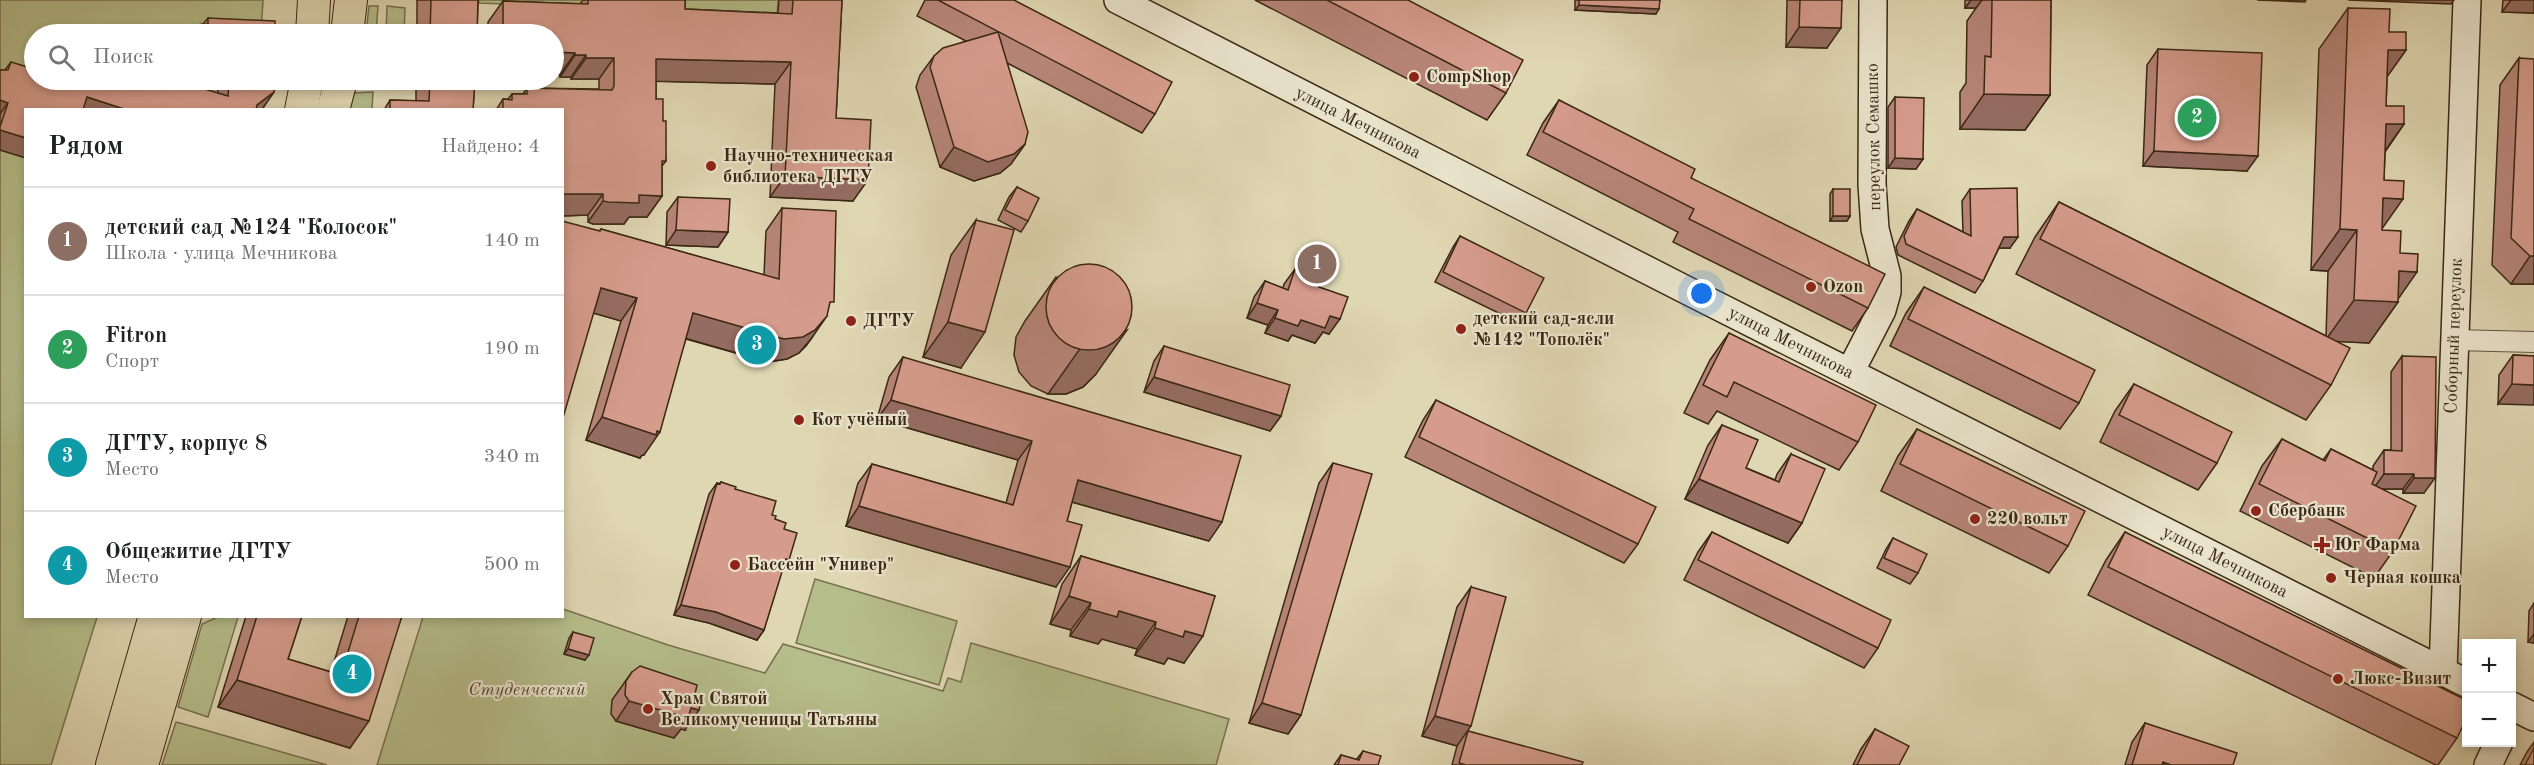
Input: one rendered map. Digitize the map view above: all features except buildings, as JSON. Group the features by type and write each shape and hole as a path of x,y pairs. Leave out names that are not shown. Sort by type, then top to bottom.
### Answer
{"main road":[{"path":"313,24 314,0"},
{"path":"348,24 351,0"},
{"name":"улица Мечникова","path":"1118,0 2462,681"},
{"name":"переулок Семашко","path":"1850,372 1882,310 1887,292 1887,276 1875,229 1872,184 1873,0"},
{"name":"Соборный переулок","path":"2443,671 2467,0"},
{"path":"301,108 306,90"},
{"path":"334,108 338,90"},
{"path":"112,765 154,618"},
{"path":"142,765 184,618"},
{"path":"2488,765 2497,747"}],"street":[{"path":"2454,340 2534,342"}],"green space":[{"path":"0,0 263,0 262,24 24,24 24,90 257,90 256,108 24,108 24,618 97,618 51,765 0,765"},
{"path":"479,0 778,0 777,16 479,3"},
{"path":"369,6 378,6 377,24 367,24"},
{"path":"387,6 405,8 404,24 386,24"},
{"path":"373,92 372,108 348,108 351,93"},
{"path":"815,579 957,621 939,685 796,643"},
{"name":"Студенческий","path":"564,609 668,645 765,673 783,644 943,691 948,678 961,682 971,643 1229,719 1216,765 377,765 423,618 564,618"},
{"path":"216,618 238,618 208,717 178,707 202,624"},
{"path":"176,722 198,728 327,765 162,765"}],"place":[{"name":"CompShop","path":"1414,77"},
{"name":"Fitron","path":"2197,118"},
{"name":"Научно-техническая библиотека ДГТУ","path":"711,166"},
{"name":"детский сад №124 \"Колосок\"","path":"1317,264"},
{"name":"Ozon","path":"1811,287"},
{"name":"ДГТУ","path":"851,321"},
{"name":"детский сад-ясли №142 \"Тополёк\"","path":"1461,329"},
{"name":"ДГТУ, корпус 8","path":"757,345"},
{"name":"Кот учёный","path":"799,420"},
{"name":"Сбербанк","path":"2256,511"},
{"name":"220 вольт","path":"1975,519"},
{"name":"Юг Фарма","path":"2322,545"},
{"name":"Бассейн \"Универ\"","path":"735,565"},
{"name":"Черная кошка","path":"2331,578"},
{"name":"Общежитие ДГТУ","path":"352,674"},
{"name":"Люкс-Визит","path":"2338,679"},
{"name":"Храм Святой Великомученицы Татьяны","path":"648,709"}]}
